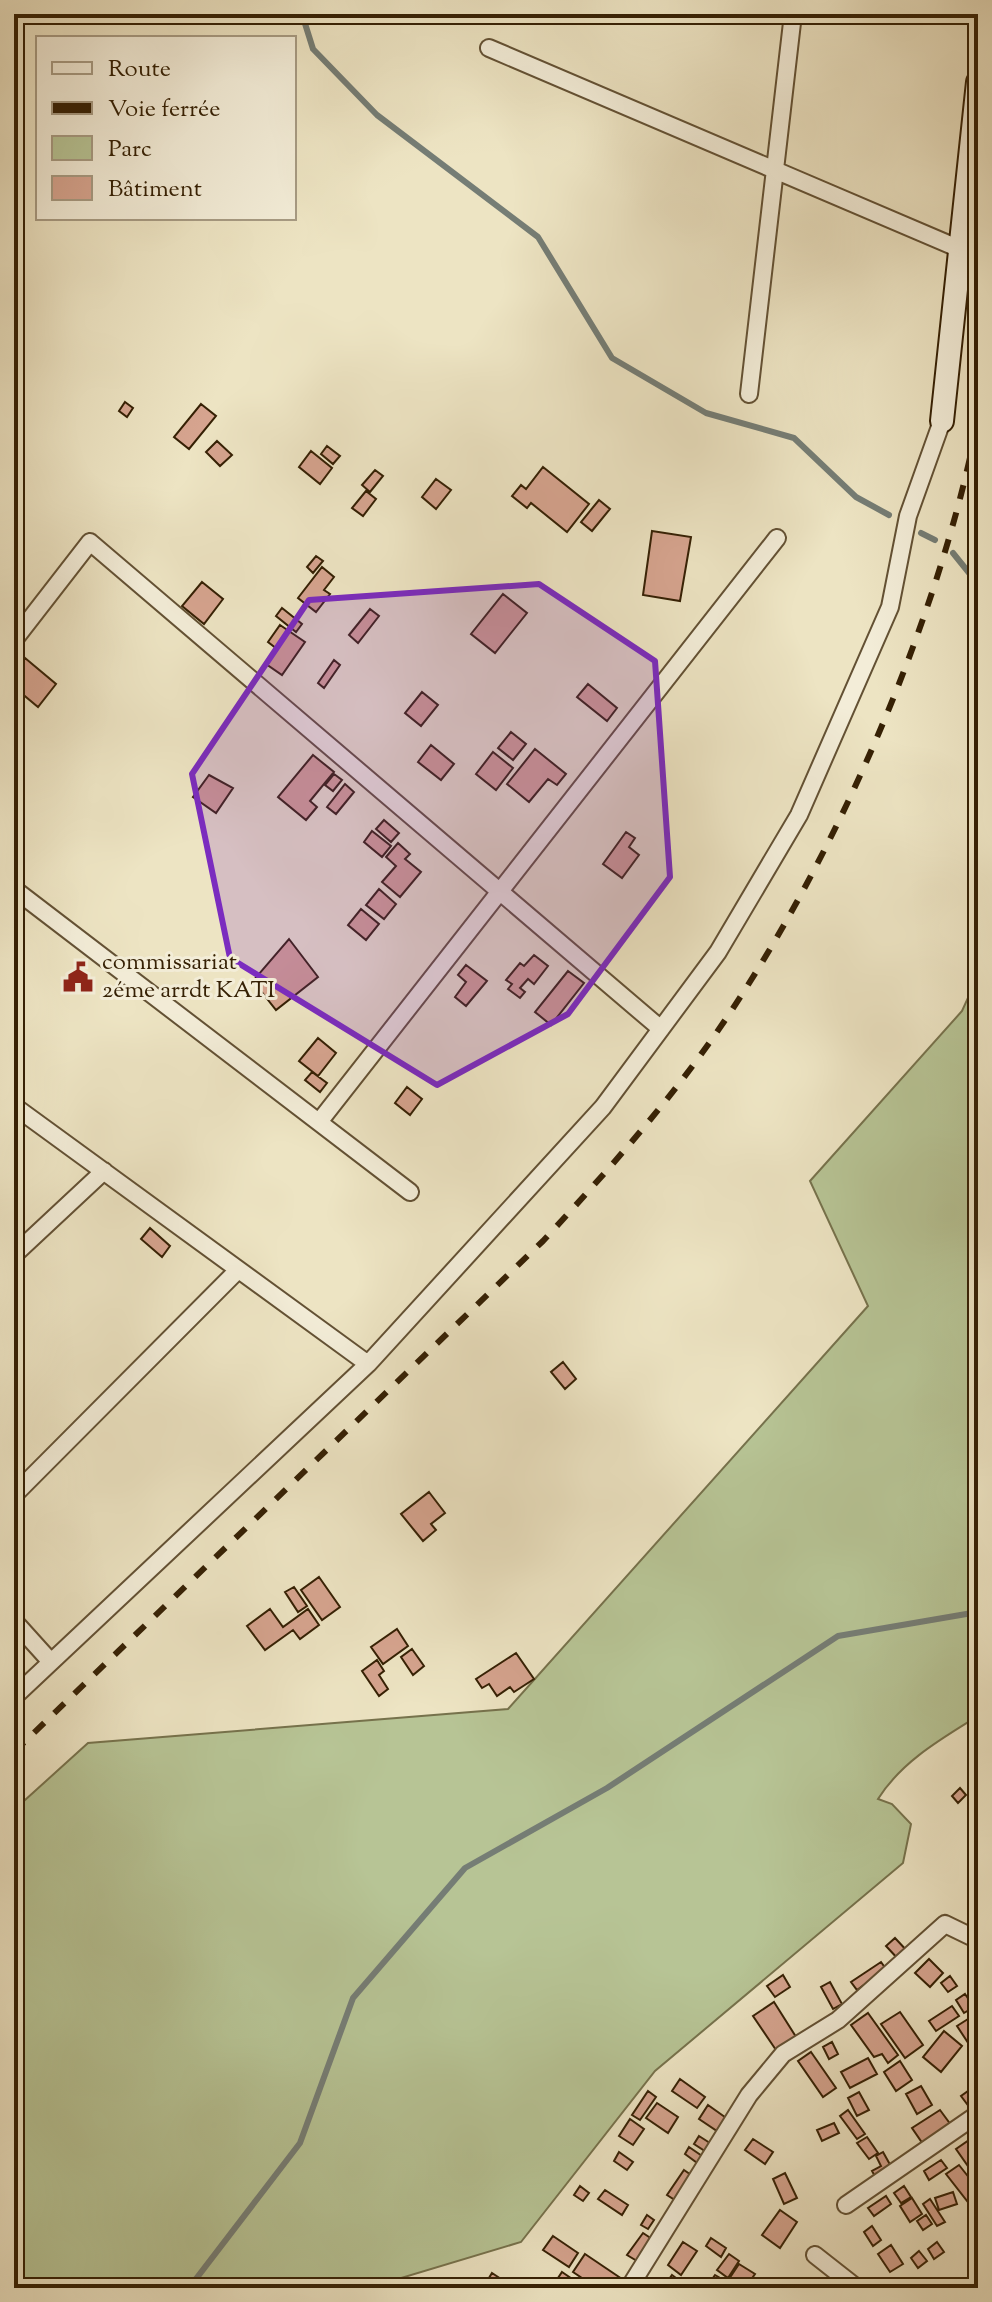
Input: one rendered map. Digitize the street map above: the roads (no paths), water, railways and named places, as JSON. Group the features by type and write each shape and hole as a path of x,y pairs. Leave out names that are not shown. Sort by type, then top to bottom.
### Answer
{"street":[{"path":"749,394 793,14"},
{"path":"489,48 960,249"},
{"path":"14,1697 368,1364 603,1107 718,952 799,815 890,607 908,516 942,421 978,82"},
{"path":"319,1122 777,538"},
{"path":"14,640 90,542 661,1029"},
{"path":"14,889 410,1192"},
{"path":"14,1106 368,1364"},
{"path":"14,1255 104,1171"},
{"path":"14,1495 238,1270"},
{"path":"14,1621 51,1662"},
{"path":"629,2288 749,2095 783,2054 838,2020 945,1924 978,1940"},
{"path":"846,2205 978,2114"},
{"path":"815,2255 857,2288"}],"waterway":[{"path":"302,14 313,49 377,115 538,237 612,358 706,413 794,438 856,497 889,515"},
{"path":"921,533 935,540"},
{"path":"953,553 978,584"},
{"path":"189,2288 300,2143 353,1998 465,1868 607,1788 838,1636 978,1612"}],"railway":[{"path":"14,1752 543,1241 678,1085 728,1015 776,938 822,855 863,769 933,591 959,504 978,420"}],"place":[{"name":"commissariat 2éme arrdt KATI","path":"78,977"}]}
